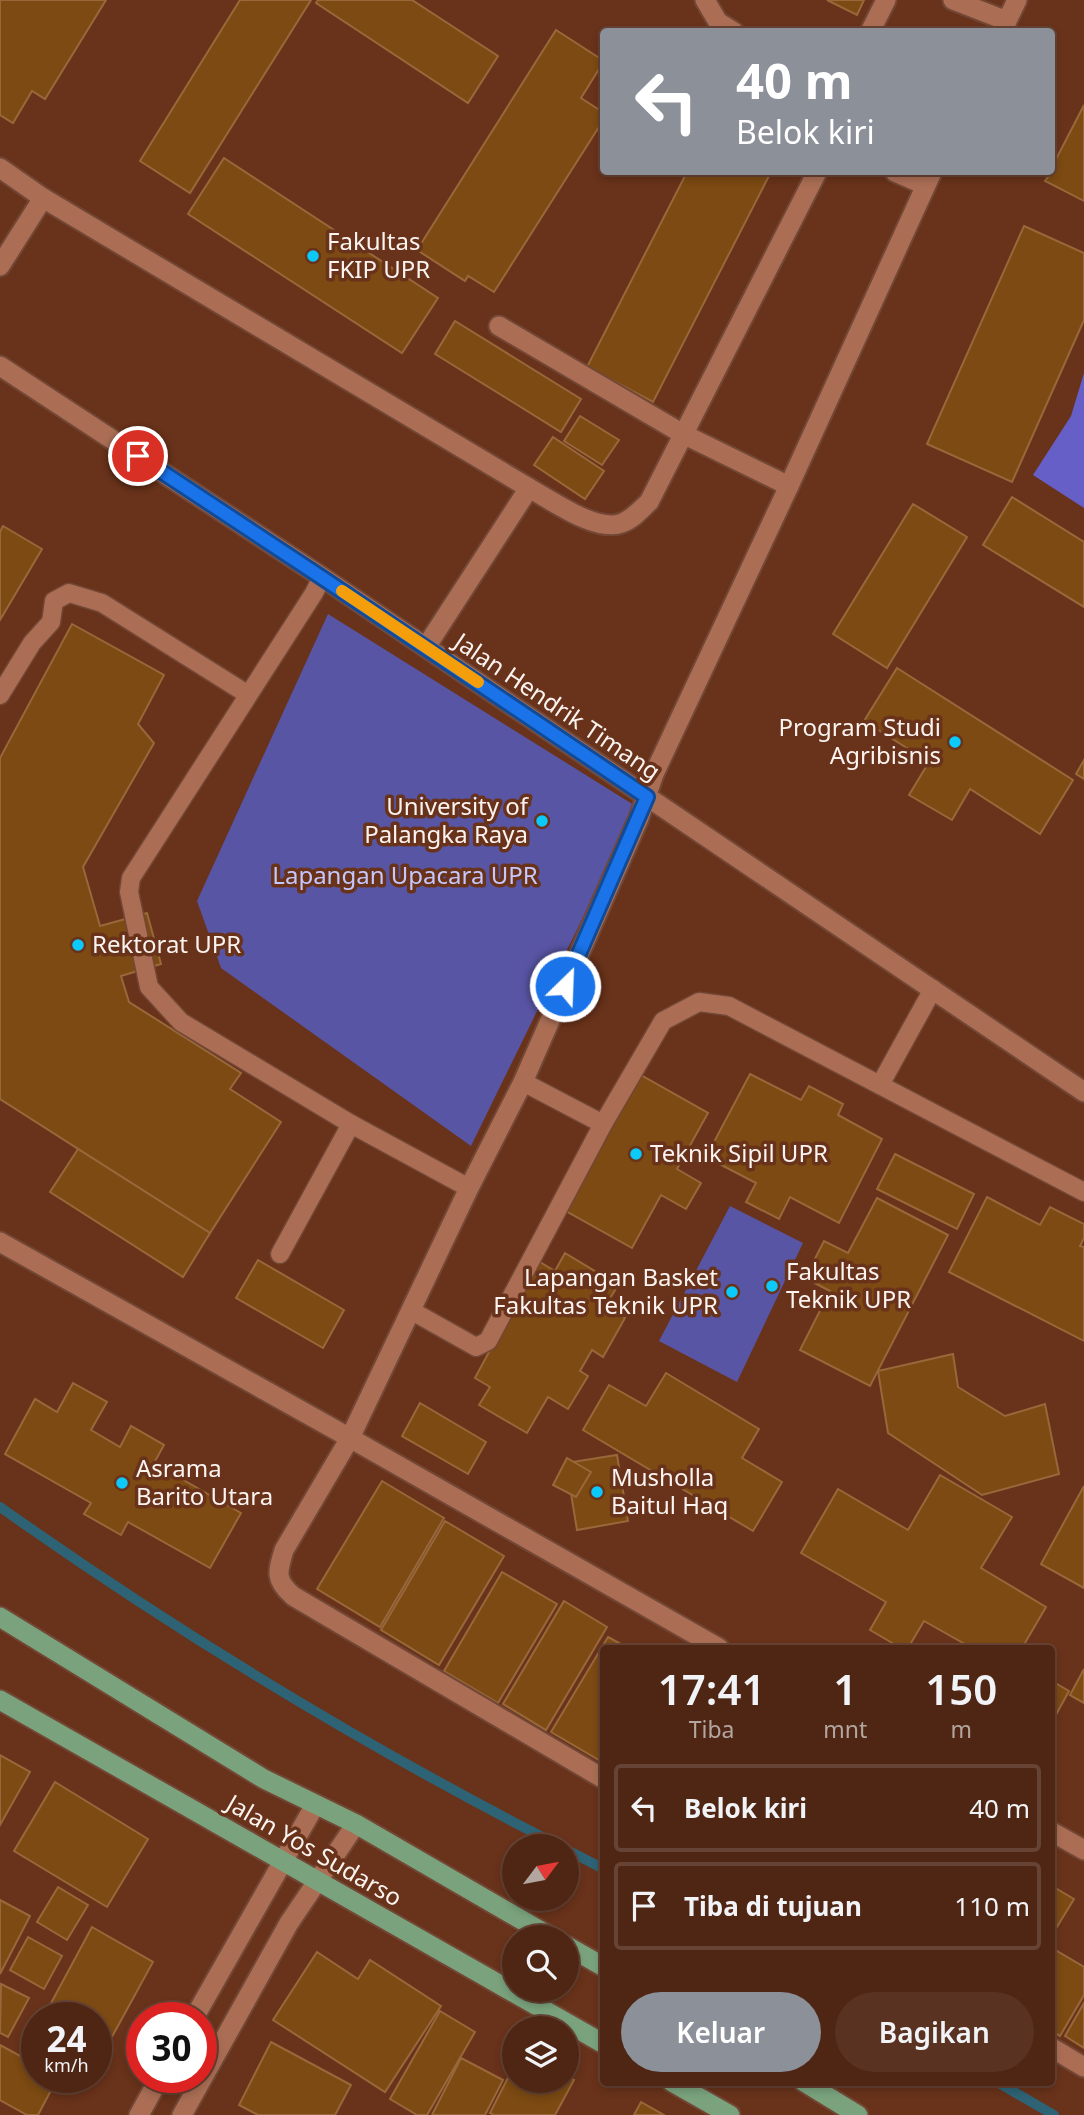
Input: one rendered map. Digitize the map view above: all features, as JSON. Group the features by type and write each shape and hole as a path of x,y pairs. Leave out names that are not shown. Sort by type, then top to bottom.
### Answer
{"main road":[{"name":"Jalan Yos Sudarso","path":"0,1617 264,1779 356,1825 530,1925"},
{"name":"Jalan Yos Sudarso","path":"0,1700 600,2042"},
{"path":"579,1953 600,1965"},
{"path":"679,2086 730,2115"},
{"path":"817,2086 858,2115"}],"street":[{"path":"705,0 718,22 728,28"},
{"path":"872,28 886,0"},
{"path":"953,0 1004,27 1017,0"},
{"path":"0,168 43,198 529,488 601,526 620,524 633,518 649,502 815,175"},
{"path":"600,1777 293,1596 282,1586 277,1571 284,1550 350,1438 468,1188 523,1082 647,797 654,774 929,178"},
{"path":"0,266 43,198"},
{"path":"499,326 683,434 789,486"},
{"name":"Jalan Hendrik Timang","path":"0,366 426,647 1084,1092"},
{"path":"426,647 529,488"},
{"path":"0,1242 714,1645"},
{"path":"203,2002 315,1805"},
{"path":"182,2115 289,1923 356,1825"},
{"path":"1055,1834 1084,1850"},
{"path":"1055,2050 1084,2067"},
{"path":"139,2115 151,2093"}],"lane":[{"path":"321,577 314,593 131,878 129,892 149,987 181,1022 351,1124 468,1188"},
{"path":"0,695 32,643 51,622 54,601 69,593 102,603 247,694"},
{"path":"880,1085 933,989"},
{"path":"412,1311 476,1347 488,1341 603,1124 663,1021 699,1002 729,1006 1084,1192"},
{"path":"523,1082 603,1124"},
{"path":"280,1254 351,1124"}],"green space":[{"name":"Lapangan Upacara UPR","path":"328,614 637,807 471,1146 221,968 197,901"},
{"name":"Lapangan Basket Fakultas Teknik UPR","path":"730,1206 803,1243 737,1382 659,1341"}],"shaded area":[{"path":"1084,373 1084,508 1033,475 1071,416"}],"building":[{"path":"0,0 106,0 45,99 32,91 13,123 0,115"},
{"path":"240,0 311,0 190,193 140,161"},
{"path":"318,0 412,0 498,56 468,103 316,3"},
{"path":"827,0 864,0 857,15"},
{"path":"556,30 600,58 600,67 581,98 600,110 600,125 494,292 468,276 465,281 417,250"},
{"path":"1084,105 1084,201 1045,181 1050,175 1055,175 1055,161"},
{"name":"Fakultas FKIP UPR","path":"224,158 438,298 402,353 188,214"},
{"path":"685,175 769,175 653,402 587,367"},
{"path":"1024,226 1084,253 1084,320 1012,482 927,444"},
{"path":"455,321 581,399 561,432 435,354"},
{"path":"580,416 619,440 602,465 564,441"},
{"path":"553,437 604,471 585,499 534,465"},
{"path":"1012,497 1084,542 1084,607 983,545"},
{"path":"913,504 967,537 887,668 833,634"},
{"path":"3,526 42,549 0,620 0,532"},
{"name":"Rektorat UPR","path":"72,624 164,675 138,724 154,743 83,867 100,926 147,913 161,964 121,976 129,1002 241,1073 230,1089 281,1122 210,1233 0,1099 0,758"},
{"name":"Program Studi Agribisnis","path":"897,668 1073,780 1040,834 970,789 952,820 909,795 929,762 864,721"},
{"path":"1084,760 1084,779 1076,774"},
{"name":"Teknik Sipil UPR","path":"632,1070 708,1113 677,1169 701,1183 686,1209 661,1195 632,1248 557,1206"},
{"name":"Fakultas Teknik UPR","path":"750,1074 801,1100 809,1086 843,1104 838,1115 882,1139 839,1223 790,1197 779,1219 746,1202 756,1183 706,1157"},
{"path":"78,1149 210,1233 183,1277 50,1192"},
{"path":"895,1154 974,1194 957,1229 877,1189"},
{"path":"987,1197 1040,1225 1050,1207 1084,1224 1084,1238 1080,1246 1084,1247 1084,1341 949,1272"},
{"path":"877,1198 948,1235 870,1386 800,1350 830,1291 805,1278 824,1241 848,1253"},
{"path":"565,1253 618,1285 605,1307 625,1318 603,1357 592,1350 580,1371 588,1376 568,1409 548,1397 527,1433 479,1405 490,1387 475,1378 538,1261 555,1271"},
{"path":"258,1260 344,1310 323,1348 236,1298"},
{"path":"953,1354 958,1387 1005,1416 1045,1404 1059,1474 982,1495 888,1433 878,1371"},
{"path":"666,1373 759,1429 742,1458 782,1482 753,1531 583,1430 609,1385 646,1406"},
{"name":"Asrama Barito Utara","path":"73,1383 107,1402 91,1430 120,1447 131,1426 164,1445 154,1463 241,1513 210,1568 128,1522 121,1535 84,1514 91,1503 5,1454 35,1399 57,1412"},
{"path":"420,1403 486,1442 468,1474 402,1436"},
{"name":"Musholla Baitul Haq","path":"617,1455 628,1521 577,1530 566,1463"},
{"path":"567,1458 591,1472 576,1497 553,1485"},
{"path":"940,1475 1012,1517 981,1568 1046,1607 1024,1645 967,1645 924,1621 910,1645 896,1645 870,1630 886,1602 801,1553 838,1489 908,1530"},
{"path":"382,1481 444,1518 380,1627 317,1589"},
{"path":"1084,1486 1084,1588 1041,1564"},
{"path":"445,1521 504,1556 439,1665 381,1630"},
{"path":"502,1572 557,1604 498,1703 444,1671"},
{"path":"564,1601 607,1627 546,1730 503,1704"},
{"path":"608,1637 623,1645 603,1645"},
{"path":"600,1650 600,1761 551,1732"},
{"path":"1084,1669 1084,1703 1070,1695"},
{"path":"1055,1683 1069,1691 1055,1717"},
{"path":"0,1755 30,1772 0,1825"},
{"path":"55,1782 148,1839 107,1907 14,1851"},
{"path":"58,1887 88,1905 67,1940 37,1922"},
{"path":"1055,1888 1074,1899 1055,1930"},
{"path":"0,1900 30,1916 0,1974"},
{"path":"92,1927 153,1962 131,2002 126,2002 126,2011 112,2037 112,2002 52,2002"},
{"path":"28,1937 62,1956 44,1989 10,1970"},
{"path":"1055,1950 1084,1967 1084,1995 1060,2036 1055,2033"},
{"path":"317,1952 358,1979 370,1960 441,2006 385,2092 273,2020"},
{"path":"1,1984 29,1998 27,2002 21,2002 21,2013 8,2037 0,2033"},
{"path":"1084,2003 1084,2048 1065,2036"},
{"path":"440,2011 475,2032 427,2115 417,2115 390,2099"},
{"path":"271,2042 351,2085 335,2115 258,2115 239,2105"},
{"path":"0,2045 21,2056 21,2093 50,2093 38,2115 27,2115 0,2100"},
{"path":"461,2058 502,2079 485,2115 432,2115"},
{"path":"502,2090 502,2093 567,2093 555,2115 490,2113"},
{"path":"641,2102 664,2115 634,2115"}],"waterway":[{"path":"0,1507 135,1599 274,1687 416,1769 537,1834"},
{"path":"579,1856 600,1867"},
{"path":"1004,2086 1054,2115"}],"slow traffic":[{"path":"342,591 478,682"}],"place":[{"name":"Fakultas FKIP UPR","path":"313,256"},
{"name":"Program Studi Agribisnis","path":"955,742"},
{"name":"University of Palangka Raya","path":"542,821"},
{"name":"Rektorat UPR","path":"78,945"},
{"name":"Teknik Sipil UPR","path":"636,1154"},
{"name":"Fakultas Teknik UPR","path":"772,1286"},
{"name":"Lapangan Basket Fakultas Teknik UPR","path":"732,1292"},
{"name":"Asrama Barito Utara","path":"122,1483"},
{"name":"Musholla Baitul Haq","path":"597,1492"}],"route":[{"path":"138,456 647,797 565,986"}]}
